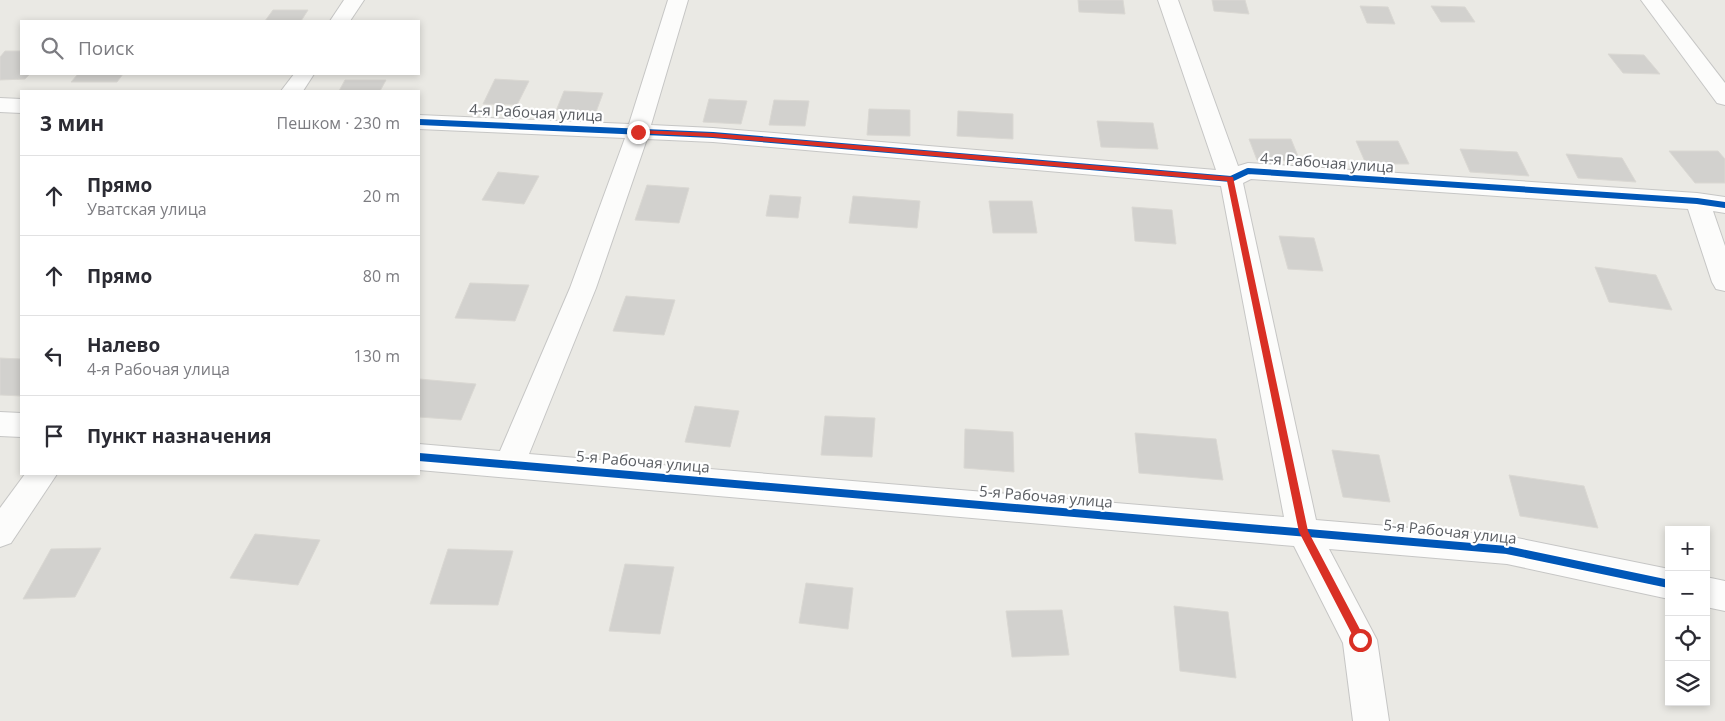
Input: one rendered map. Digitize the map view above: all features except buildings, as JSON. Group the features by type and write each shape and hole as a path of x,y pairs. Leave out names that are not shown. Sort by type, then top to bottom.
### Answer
{"street":[{"path":"341,20 354,0"},
{"path":"509,465 583,288 638,132 678,0"},
{"path":"1168,0 1230,179 1304,532 1360,640 1371,721"},
{"path":"1651,0 1725,98"},
{"path":"293,90 303,75"},
{"path":"0,104 20,106"},
{"name":"4-я Рабочая улица","path":"420,122 712,135 1230,179 1248,171 1697,201 1725,206"},
{"path":"1697,201 1725,282"},
{"path":"0,424 20,425"},
{"name":"5-я Рабочая улица","path":"420,457 1507,550 1665,583"},
{"path":"0,533 41,475"},
{"path":"1710,593 1725,596"}],"cycle path":[{"path":"420,122 713,135 1231,179 1248,171 1697,201 1725,205"},
{"path":"420,457 1507,550 1665,583"}],"route":[{"path":"638,132 712,135 1230,179 1304,532 1360,640"}]}
